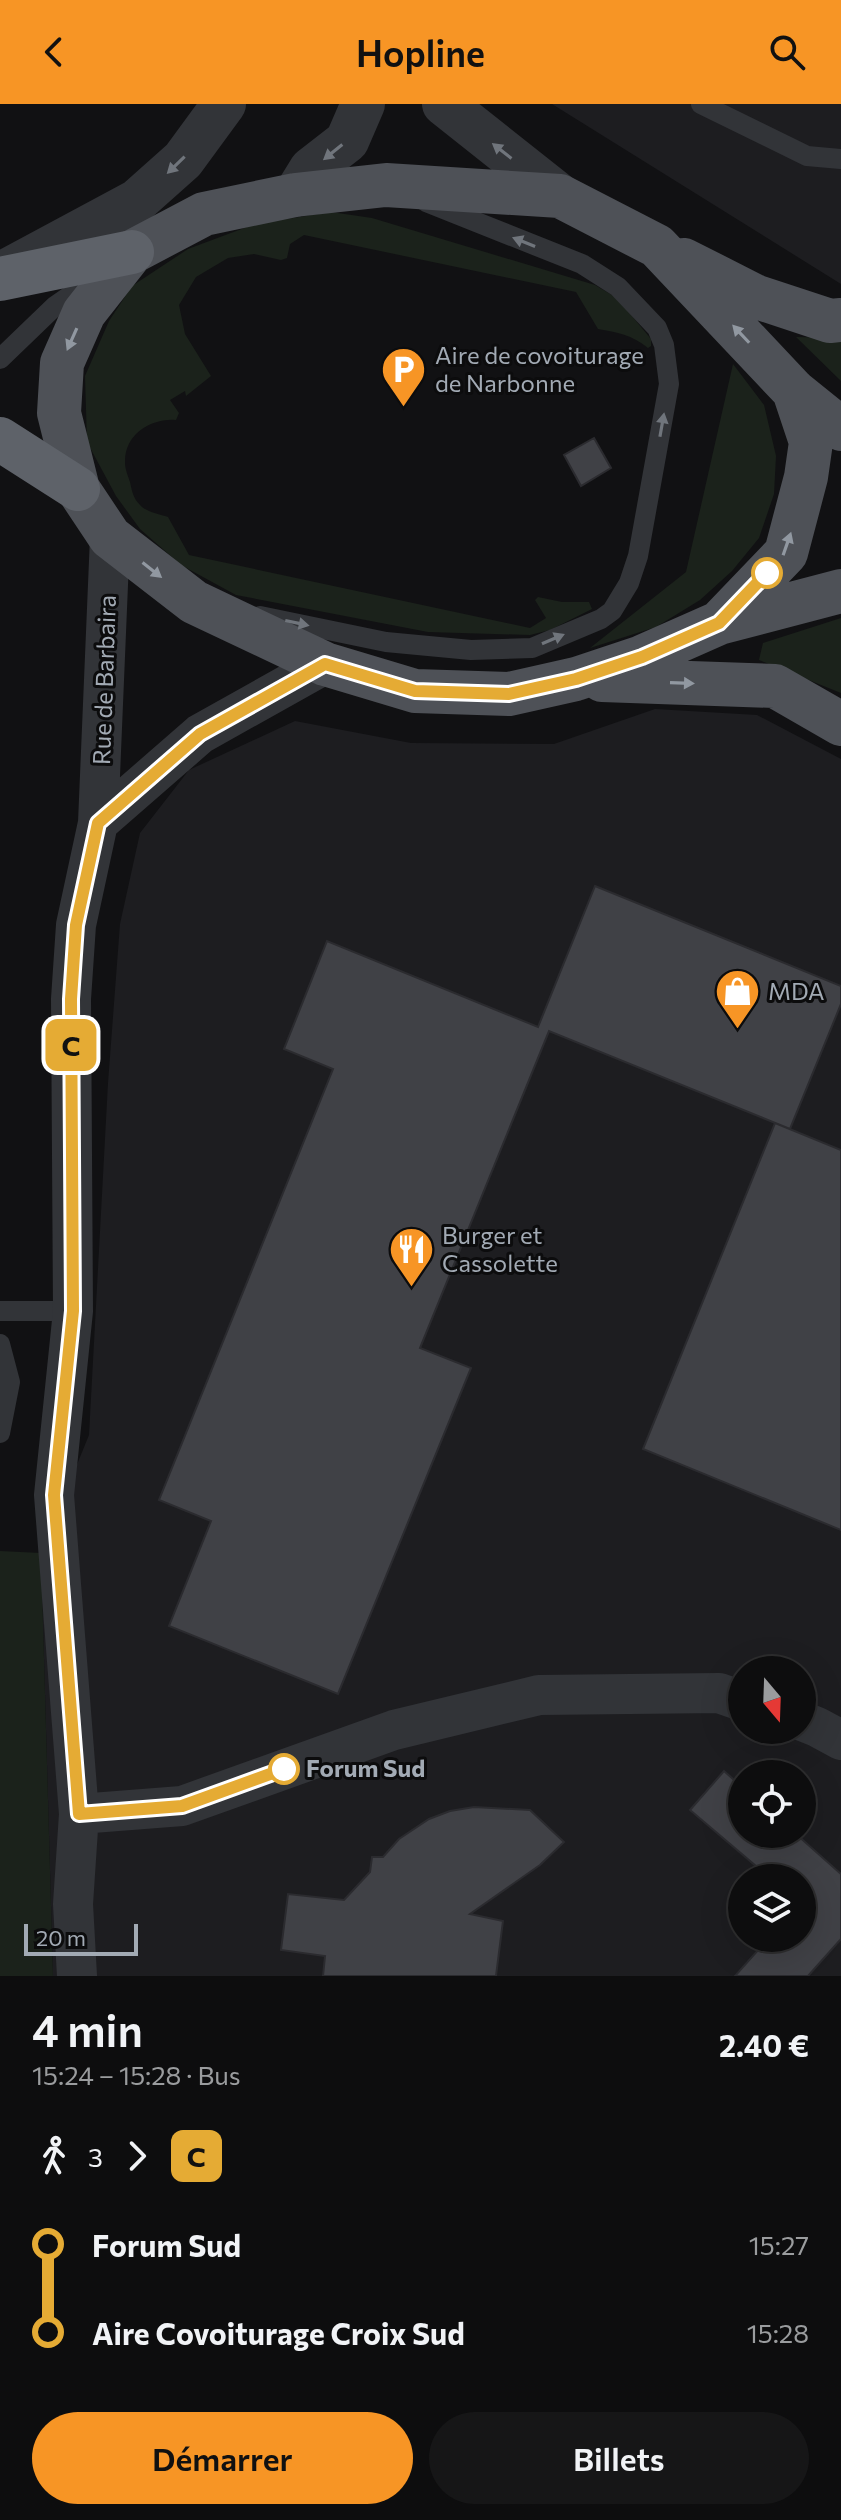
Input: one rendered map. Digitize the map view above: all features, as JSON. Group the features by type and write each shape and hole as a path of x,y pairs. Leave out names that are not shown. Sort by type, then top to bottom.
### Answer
{"highway":[{"path":"0,277 132,252"},
{"path":"0,439 78,489"}],"main road":[{"path":"841,320 830,321 757,297 560,196 386,185 295,195 204,214 132,252 84,313 62,363 59,413 78,489 110,537 194,602 325,664 415,691 509,694 576,679 642,657 719,623 841,591"},
{"path":"657,246 794,391 841,429"},
{"path":"719,623 786,553 806,477 811,442 794,391"},
{"path":"576,679 775,686 841,724"}],"street":[{"path":"0,277 137,201 183,160 224,104"},
{"path":"295,195 311,169 347,141 363,104"},
{"path":"444,104 560,196"},
{"name":"Rue de Barbaira","path":"77,1976 73,1904 79,1814 54,1495 73,1311 71,999 76,925 98,823 110,537"},
{"name":"Rue de Barbaira","path":"98,823 200,734 325,664"},
{"path":"79,1814 182,1806 394,1730 539,1695 719,1693 728,1696"},
{"path":"816,1728 841,1740"}],"lane":[{"path":"701,104 807,156 841,159"},
{"path":"194,602 386,642 471,650 532,648 601,619 612,611 629,583 638,556 669,384 664,345 657,328 618,287 582,264 386,185"},
{"path":"0,359 55,306 132,252"},
{"path":"0,1311 73,1311"},
{"path":"0,1344 10,1382 0,1433"}],"shaded area":[{"path":"552,104 841,104 841,284"},
{"path":"331,212 372,218 595,285 617,298 651,339 651,346 648,348 624,335 598,329 576,292 304,235 290,244 287,258 281,260 254,254 228,258 196,277 179,305 185,334 211,376 186,396 185,391 170,400 179,413 176,420 148,425 129,444 125,465 136,500 146,509 168,517 189,555 530,628 546,618 535,600 538,597 562,602 589,602 592,609 550,630 530,635 428,632 236,595 181,565 140,529 116,496 87,442 85,376 109,321 132,286 188,249 255,224"},
{"path":"796,337 841,338 841,381"},
{"path":"733,364 764,405 776,456 774,494 759,538 732,571 700,600 656,627 590,648 686,572"},
{"path":"841,618 841,693 759,660 763,643"},
{"name":"Forum Sud","path":"655,709 757,715 841,759 841,1976 53,1976 41,1553 89,1435 120,924 140,833 189,770 295,721 411,743 554,744"},
{"path":"0,1551 41,1553 53,1976 0,1976"}],"building":[{"path":"594,438 611,468 581,486 564,455"},
{"path":"595,886 841,986 841,1004 790,1129 549,1031 420,1348 471,1368 338,1694 169,1626 211,1521 159,1500 333,1069 284,1049 327,941 538,1027"},
{"path":"775,1123 841,1150 841,1530 643,1449"},
{"path":"724,1771 728,1775 728,1842 690,1810"},
{"path":"474,1807 530,1810 564,1842 540,1865 470,1914 503,1921 496,1976 323,1976 325,1956 281,1950 288,1894 344,1900 370,1872 372,1857 383,1857 399,1839 429,1819"},
{"path":"735,1848 812,1848 841,1874 841,1939 808,1976 735,1976 756,1952 816,1952 816,1864 754,1864"}],"bus line":[{"name":"C","path":"284,1769 182,1806 79,1814 54,1495 73,1311 71,999 76,925 98,823 200,734 325,664 415,691 509,694 576,679 642,657 719,623 767,573"}],"place":[{"name":"Aire de covoiturage de Narbonne","path":"404,409"},
{"name":"MDA","path":"737,1031"},
{"name":"Burger et Cassolette","path":"411,1289"},
{"name":"Forum Sud","path":"284,1769"}]}
